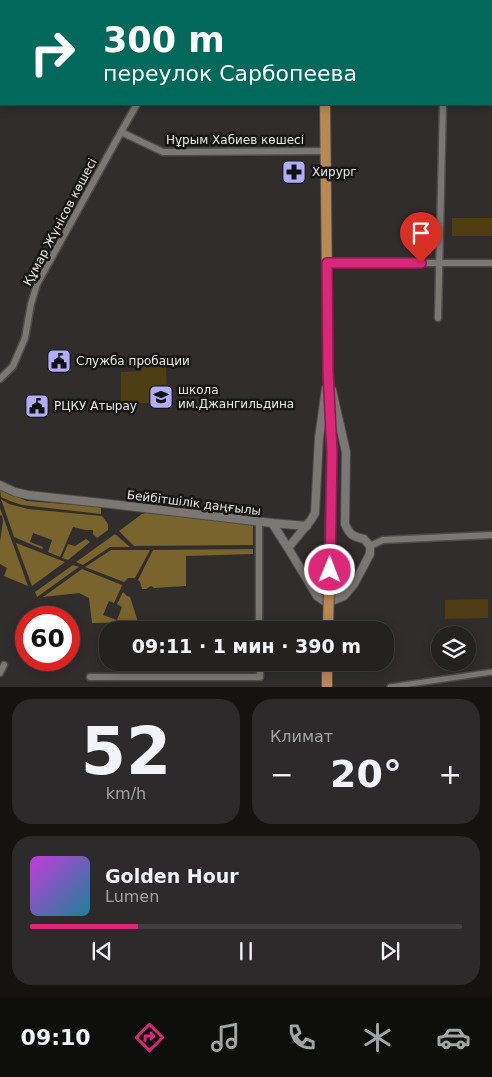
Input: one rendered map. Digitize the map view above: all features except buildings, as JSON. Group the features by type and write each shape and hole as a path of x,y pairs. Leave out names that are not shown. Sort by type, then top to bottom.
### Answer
{"main road":[{"path":"325,105 328,371 332,452 328,621"},
{"path":"327,671 327,687"}],"street":[{"path":"121,132 136,105"},
{"path":"438,318 443,105"},
{"name":"Нұрым Хабиев көшесі","path":"121,132 163,152 326,151"},
{"name":"Құмар Жүнісов көшесі","path":"0,379 12,366 25,338 36,284 121,132"},
{"path":"327,263 492,263"},
{"path":"288,548 312,520 315,513 318,445 328,371"},
{"path":"328,371 346,452 345,524 349,533 355,538 364,539 370,546 383,540 492,535"},
{"name":"Бейбітшілік даңғылы","path":"0,485 28,496 272,523 317,596 324,601 344,596 354,584 370,554 370,546"},
{"path":"259,522 259,621"},
{"path":"272,523 307,526"},
{"path":"0,673 4,665"},
{"path":"90,677 260,677 260,671"},
{"path":"390,687 492,672"}],"shaded area":[{"path":"452,218 492,218 492,236 452,236"},
{"path":"142,362 166,362 167,403 121,403 121,372 142,371"},
{"path":"0,490 27,501 101,507 101,514 22,505 1,497"},
{"path":"1,499 9,504 28,509 102,516 108,524 108,530 97,538 93,534 93,530 73,527 60,557 48,552 52,540 33,533 30,542 43,547 42,549 14,537"},
{"path":"0,508 28,586 4,576 7,568 0,564 0,542 3,521 0,515"},
{"path":"146,513 253,525 253,545 134,546 119,531"},
{"path":"115,534 130,547 110,547 83,565 76,562"},
{"path":"86,539 90,542 68,560 62,558 68,544 75,546"},
{"path":"16,543 65,562 32,586"},
{"path":"253,549 253,554 186,556 186,586 154,588 151,586 142,589 138,580 153,550"},
{"path":"111,550 150,550 135,578 128,578 124,582 85,567"},
{"path":"73,565 79,567 37,597 35,592"},
{"path":"82,569 122,585 114,603 109,601 103,615 117,620 122,607 117,604 123,592 130,597 138,621 99,621 99,623 92,623 89,598 79,593 43,597"},
{"path":"488,599 488,618 445,619 445,600"}],"place":[{"name":"Хирург","path":"294,172"},
{"name":"Служба пробации","path":"59,361"},
{"name":"школа им.Джангильдина","path":"161,397"},
{"name":"РЦКУ Атырау","path":"37,406"}],"route":[{"path":"330,570 332,452 328,371 327,263 421,263"}]}
